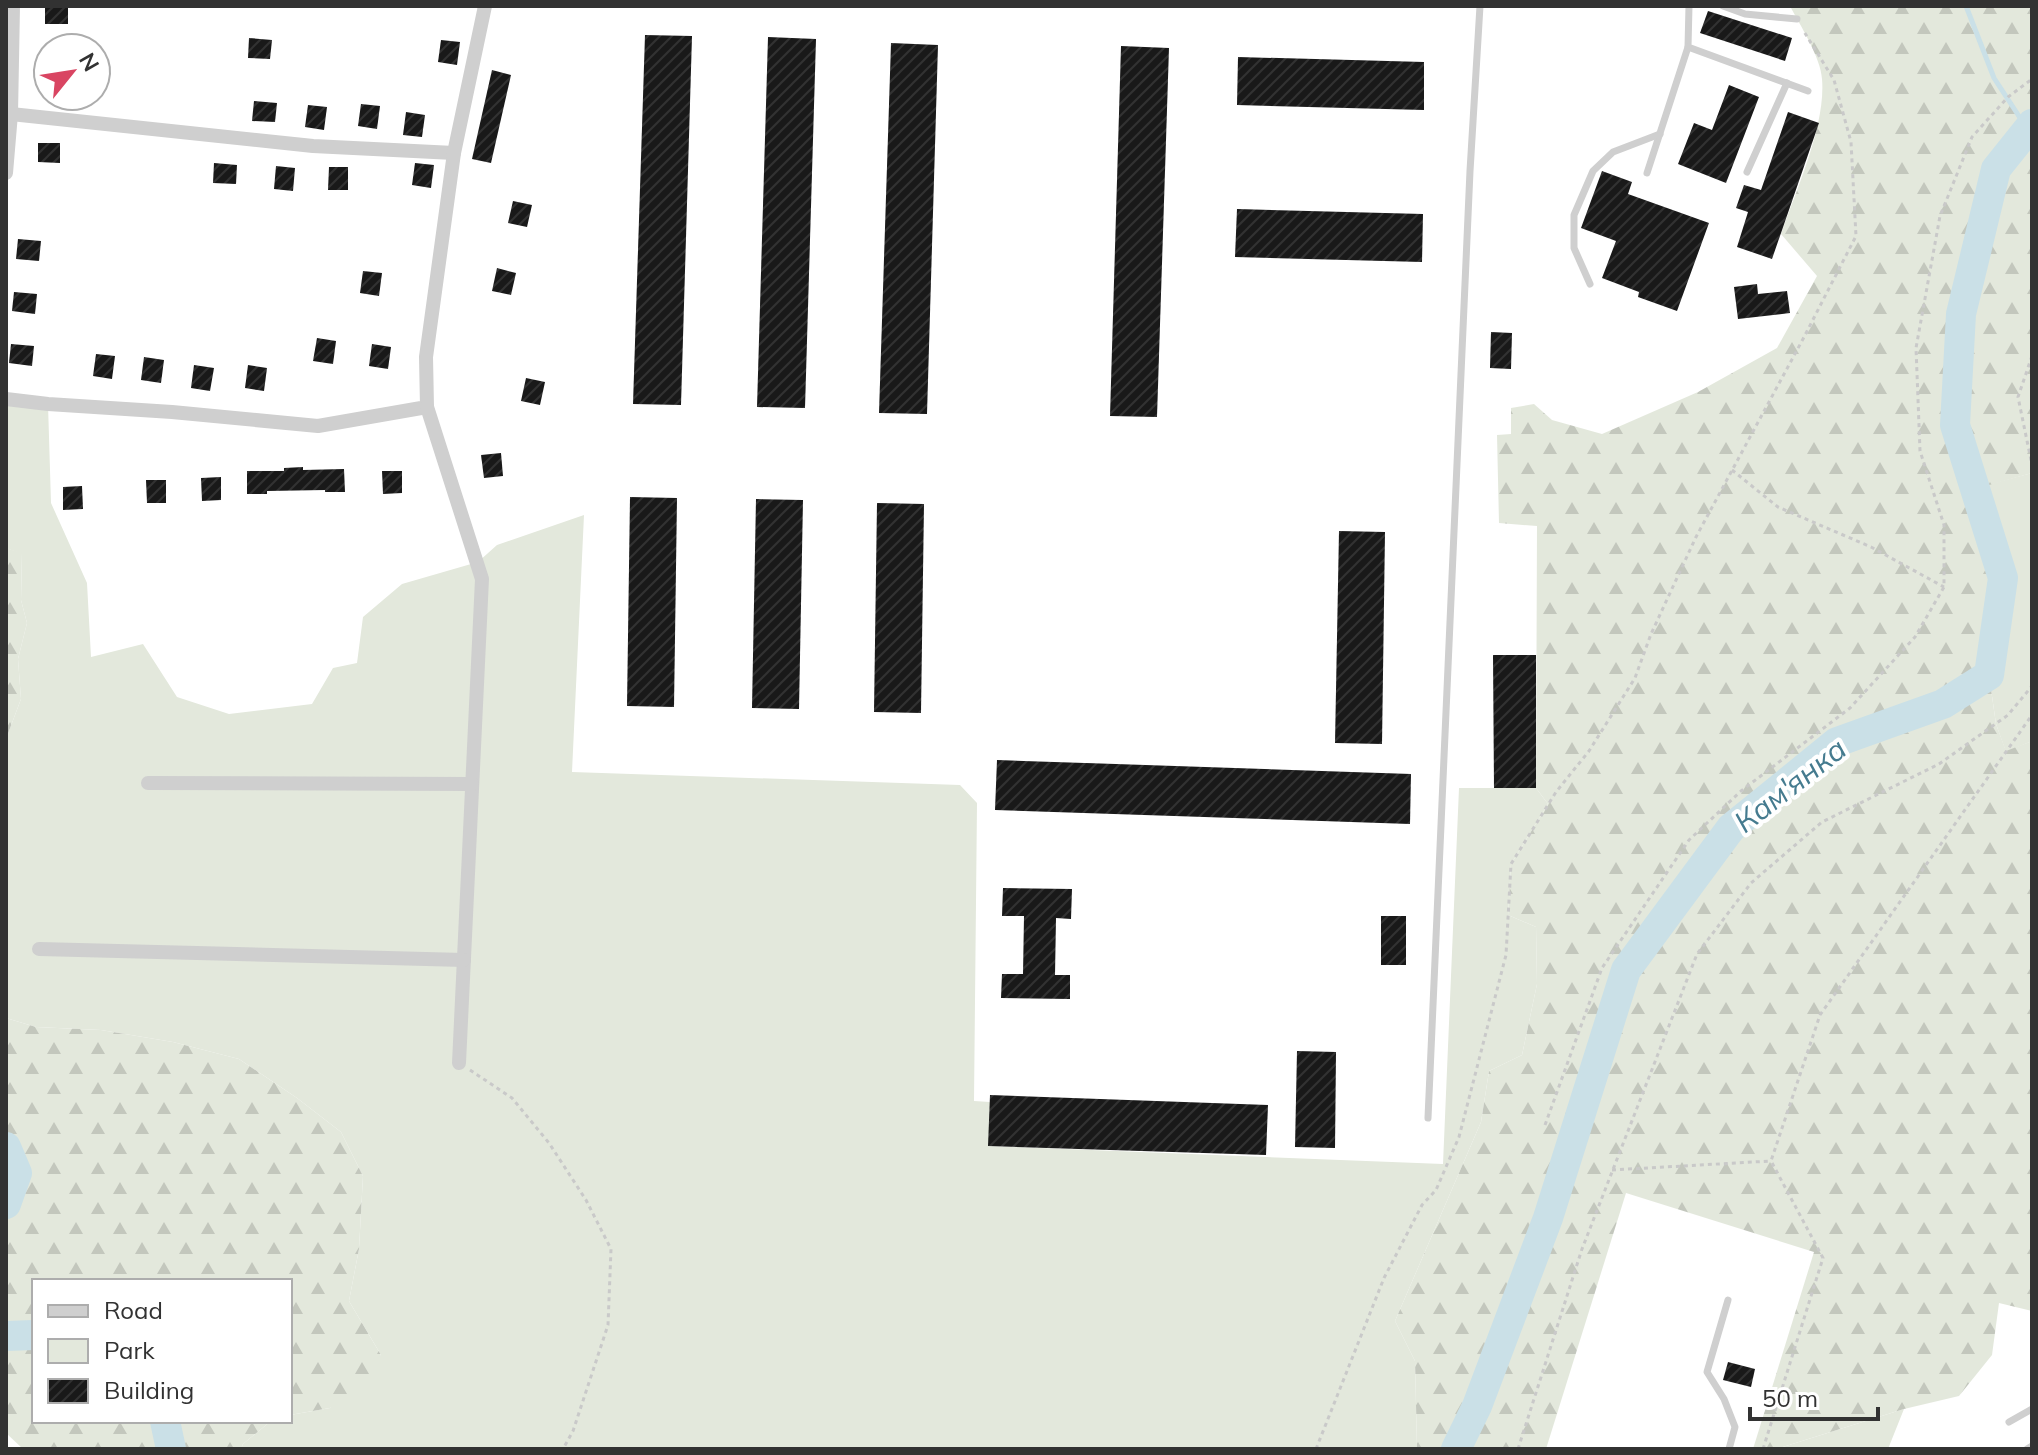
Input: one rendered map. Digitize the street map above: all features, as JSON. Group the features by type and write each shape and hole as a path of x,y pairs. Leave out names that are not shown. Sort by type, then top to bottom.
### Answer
{"street":[{"path":"6,173 13,6"},
{"path":"459,1063 482,579 427,407 426,357 454,153 485,6"},
{"path":"9,114 313,146 454,153"},
{"path":"6,399 318,426 427,407"},
{"path":"148,783 472,784"},
{"path":"39,949 464,960"}],"lane":[{"path":"1428,1118 1480,6"},
{"path":"1647,173 1688,47 1689,6"},
{"path":"1723,6 1745,14 1797,19"},
{"path":"1688,47 1808,91"},
{"path":"1747,172 1787,83"},
{"path":"1590,284 1574,248 1574,215 1593,171 1613,152 1660,134"},
{"path":"1728,1300 1707,1372 1724,1399 1735,1427 1729,1449"},
{"path":"2009,1422 2032,1409"}],"path":[{"path":"1316,1449 1384,1278 1422,1205 1436,1190 1459,1137 1506,955 1511,864 1556,792 1589,751 1635,678 1651,634 1696,537 1856,236 1851,142 1834,80 1797,19"},
{"path":"1545,1125 1602,968 1689,840 1741,791 1850,708 1915,637 1944,587 1944,525 1920,451 1916,348 1940,216 1972,137 2008,97 2032,79"},
{"path":"2032,356 2018,397 2032,465"},
{"path":"1732,470 1778,507 1871,547 1944,587"},
{"path":"1518,1449 1582,1249 1697,954 1751,883 1822,822 1939,764 2008,715 2032,686"},
{"path":"1763,1449 1823,1258 1771,1161 1820,1015 2032,715"},
{"path":"459,1063 512,1098 522,1109 549,1143 586,1200 611,1249 608,1325 573,1431 563,1449"},
{"path":"1612,1170 1771,1161"}],"green space":[{"path":"1790,6 2032,6 2032,473 1975,489 2003,578 1989,675 1996,724 2006,751 2032,741 2032,1311 1999,1303 1992,1355 1959,1396 1904,1409 1776,1449 1753,1449 1814,1252 1626,1193 1546,1449 1417,1449 1415,1361 1395,1321 1481,1122 1489,1071 1522,1055 1537,984 1536,927 1508,915 1511,864 1548,804 1536,788 1537,526 1499,523 1497,435 1511,434 1511,408 1534,404 1552,420 1602,434 1698,392 1777,348 1817,276 1781,234 1815,137 1822,97 1818,61"},
{"path":"6,399 48,404 51,503 87,583 91,657 143,644 177,697 229,714 312,704 333,668 357,663 363,617 402,584 478,562 497,545 584,515 572,772 960,785 977,803 974,1101 990,1102 989,1146 1443,1164 1459,788 1536,788 1548,804 1511,864 1508,915 1536,927 1537,984 1522,1055 1489,1071 1481,1122 1395,1321 1415,1361 1417,1449 241,1449 269,1423 292,1423 292,1415 330,1408 381,1355 349,1301 359,1249 363,1176 341,1132 239,1059 173,1042 101,1030 36,1027 6,1018 6,739 21,699 18,659 27,623 21,600 22,554 6,548"},
{"path":"2032,473 2032,741 2006,752 1996,724 1989,675 2003,578 1975,488"},
{"path":"6,548 22,553 21,600 27,623 18,659 21,699 6,739"},
{"path":"6,1018 36,1027 101,1030 173,1042 239,1059 341,1132 363,1176 359,1249 349,1301 381,1355 370,1389 330,1408 292,1415 292,1279 32,1279 32,1423 269,1423 241,1449 23,1449 6,1433"},
{"path":"1904,1409 1888,1449 1776,1449"}],"building":[{"path":"45,6 68,6 68,24 45,24"},
{"path":"1708,11 1792,38 1785,61 1700,33"},
{"path":"645,35 692,36 681,405 633,404"},
{"path":"768,37 816,39 805,408 757,407"},
{"path":"249,38 272,40 270,59 248,58"},
{"path":"441,40 460,42 457,65 438,62"},
{"path":"891,43 938,45 927,414 879,413"},
{"path":"1121,46 1169,48 1157,417 1110,416"},
{"path":"1238,57 1424,62 1424,110 1237,105"},
{"path":"492,70 511,75 491,163 472,159"},
{"path":"1729,85 1759,97 1726,183 1678,164 1694,123 1712,130"},
{"path":"254,101 277,103 275,122 252,121"},
{"path":"361,104 380,106 377,129 358,126"},
{"path":"308,105 327,107 324,130 305,127"},
{"path":"406,112 425,115 422,137 403,135"},
{"path":"1788,112 1819,123 1772,259 1737,247 1748,212 1736,208 1744,185 1761,190"},
{"path":"38,143 60,143 60,163 38,162"},
{"path":"214,163 237,165 236,184 213,183"},
{"path":"415,163 434,165 431,188 412,185"},
{"path":"276,166 295,168 293,191 274,189"},
{"path":"329,167 348,167 348,190 328,190"},
{"path":"1602,171 1632,182 1628,194 1709,223 1677,311 1638,297 1639,292 1602,278 1616,241 1581,228"},
{"path":"513,201 532,205 527,227 508,223"},
{"path":"1237,209 1423,214 1422,262 1235,257"},
{"path":"18,239 41,241 39,261 16,259"},
{"path":"497,268 516,273 511,295 492,291"},
{"path":"363,271 382,273 379,296 360,293"},
{"path":"1757,284 1758,294 1787,291 1790,313 1738,319 1734,287"},
{"path":"14,292 37,294 35,314 12,311"},
{"path":"1491,332 1512,333 1511,369 1490,368"},
{"path":"317,338 336,341 333,364 313,361"},
{"path":"11,344 34,346 32,366 9,363"},
{"path":"372,344 391,347 388,369 369,366"},
{"path":"96,354 115,356 112,379 93,376"},
{"path":"144,357 164,360 161,383 141,380"},
{"path":"194,365 214,368 210,391 191,388"},
{"path":"248,365 267,368 264,391 245,388"},
{"path":"526,378 545,382 540,405 521,401"},
{"path":"501,453 503,476 484,478 481,455"},
{"path":"303,467 303,470 344,469 345,492 267,491 267,494 247,494 247,471 284,471 284,468"},
{"path":"382,471 402,471 402,493 383,494"},
{"path":"221,477 221,500 202,501 201,478"},
{"path":"146,480 166,480 166,503 147,503"},
{"path":"82,486 83,509 63,510 63,487"},
{"path":"630,497 677,498 674,707 627,706"},
{"path":"756,499 803,500 799,709 752,708"},
{"path":"877,503 924,504 921,713 874,712"},
{"path":"1339,531 1385,532 1382,744 1335,743"},
{"path":"1493,655 1536,655 1536,788 1494,788"},
{"path":"997,760 1411,774 1410,824 995,810"},
{"path":"1003,888 1072,889 1071,919 1056,918 1055,975 1070,975 1070,999 1001,998 1002,974 1023,974 1024,916 1002,916"},
{"path":"1381,916 1406,916 1406,965 1381,965"},
{"path":"1297,1051 1336,1052 1335,1148 1295,1147"},
{"path":"990,1095 1268,1105 1266,1155 988,1146"},
{"path":"1728,1362 1755,1369 1751,1387 1723,1380"}],"waterway":[{"path":"1966,6 1994,78 2028,130"},
{"name":"Кам'янка","path":"1456,1449 1477,1406 1548,1218 1626,970 1731,828 1837,742 1943,704 1989,675 2003,578 1955,425 1961,314 1996,169 2032,124"},
{"path":"6,1147 17,1173 6,1204"},
{"path":"6,1336 32,1335"},
{"path":"165,1423 171,1449"}]}
